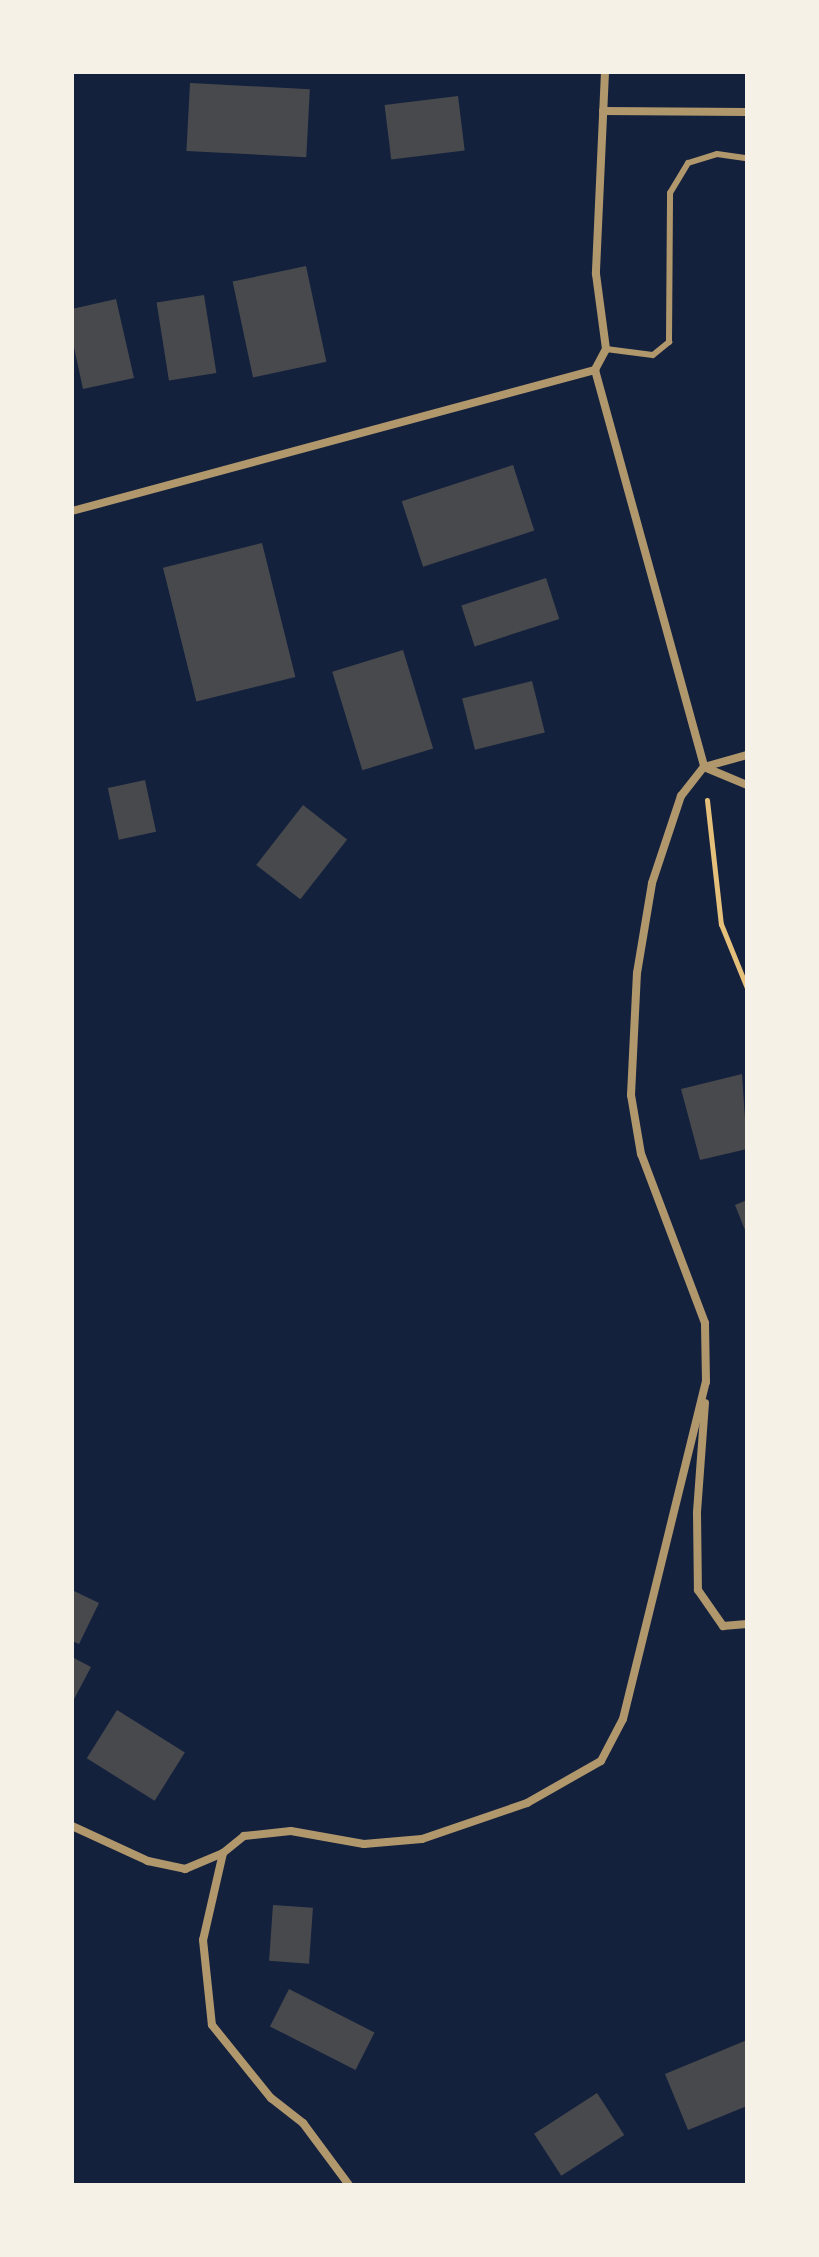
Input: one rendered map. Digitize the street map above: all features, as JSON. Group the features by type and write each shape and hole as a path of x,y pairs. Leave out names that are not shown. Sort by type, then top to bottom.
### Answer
{"street":[{"path":"605,72 596,274 606,349 595,370 704,767"},
{"path":"603,111 747,112"},
{"path":"72,511 595,370"},
{"path":"747,755 704,767 681,796 652,883 637,973 631,1095 641,1154 705,1323 706,1382 697,1513 698,1590 723,1626 747,1624"},
{"path":"704,767 747,785"},
{"path":"72,1826 148,1861 185,1869 223,1853 244,1836 291,1831 364,1844 422,1839 527,1803 601,1761 623,1719 706,1382"},
{"path":"223,1853 203,1940 212,2025 271,2098 303,2123 349,2185"}],"lane":[{"path":"606,349 653,355 669,342 670,193 688,163 717,154 747,158"}],"path":[{"path":"704,767 721,924 747,988"}],"building":[{"path":"190,83 310,89 306,157 186,151"},
{"path":"458,96 465,151 391,160 385,105"},
{"path":"306,266 326,362 253,377 233,282"},
{"path":"204,295 216,373 169,381 157,303"},
{"path":"116,299 134,378 83,389 72,338 72,309"},
{"path":"513,465 534,531 423,567 402,501"},
{"path":"262,543 295,677 196,702 163,568"},
{"path":"546,578 559,619 475,646 461,606"},
{"path":"403,650 433,748 362,770 332,672"},
{"path":"532,681 545,732 475,750 462,698"},
{"path":"145,780 156,832 119,840 108,788"},
{"path":"303,805 347,839 300,899 256,865"},
{"path":"742,1074 747,1149 700,1160 681,1089"},
{"path":"747,1200 747,1235 735,1205"},
{"path":"72,1590 99,1603 79,1644 72,1641"},
{"path":"72,1657 91,1667 72,1703"},
{"path":"117,1710 185,1752 155,1801 87,1758"},
{"path":"273,1905 313,1908 309,1964 269,1961"},
{"path":"289,1989 375,2033 355,2070 270,2026"},
{"path":"747,2040 747,2106 688,2130 665,2074"},
{"path":"597,2093 624,2135 561,2176 534,2134"}]}
